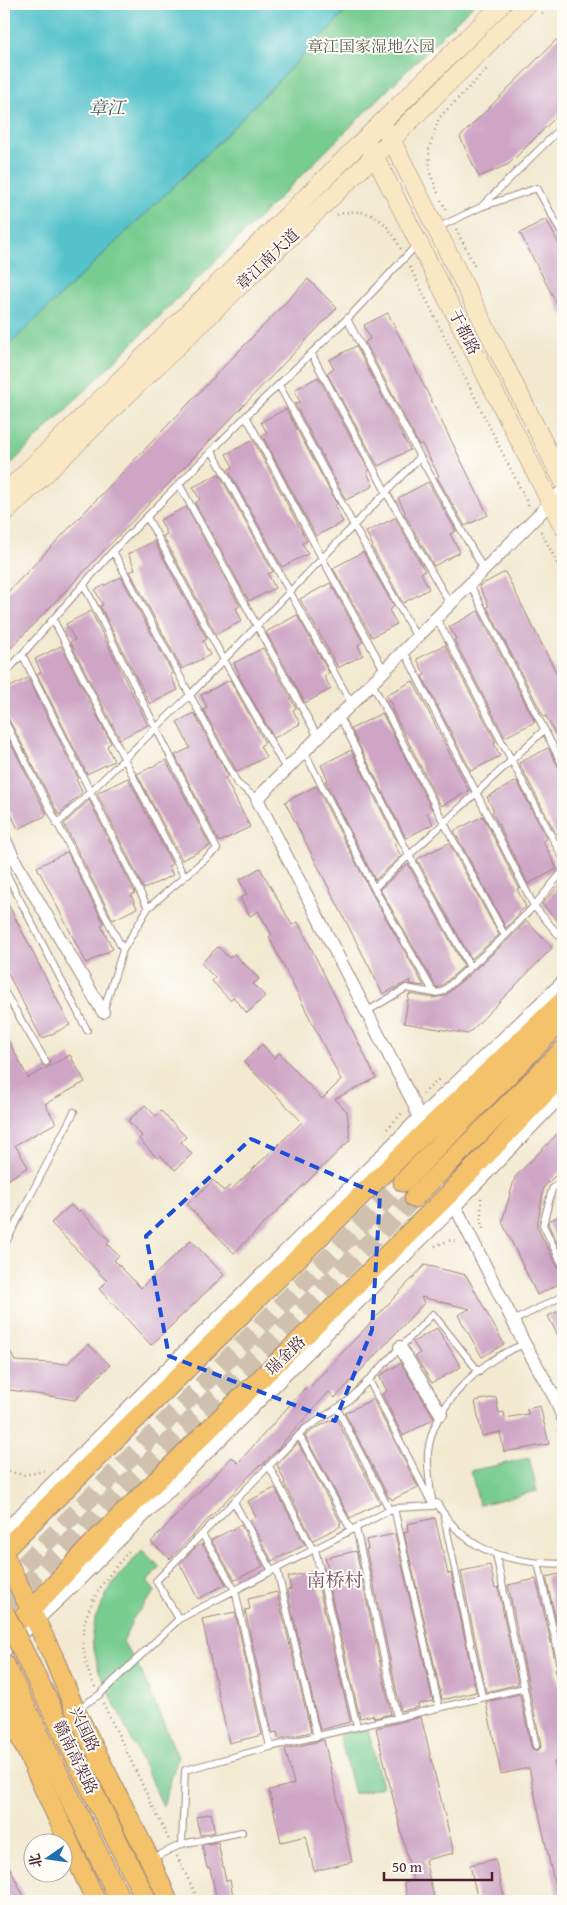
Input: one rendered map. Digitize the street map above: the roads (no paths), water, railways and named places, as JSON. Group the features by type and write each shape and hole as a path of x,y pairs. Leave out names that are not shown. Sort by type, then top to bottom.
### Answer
{"highway":[{"name":"赣南高架路","path":"4,1612 147,1901"},
{"name":"赣南高架路","path":"4,1664 121,1901"}],"main road":[{"name":"章江南大道","path":"4,494 502,4"},
{"name":"章江南大道","path":"4,514 392,139 528,4"},
{"name":"于都路","path":"382,122 563,481"},
{"name":"于都路","path":"365,138 418,240 557,496 563,527"},
{"path":"4,1550 422,1126 563,1001"},
{"path":"403,1182 563,1019"},
{"path":"414,1198 563,1050"},
{"name":"瑞金路","path":"4,1635 33,1615 98,1538 452,1200 563,1074"},
{"name":"兴国路","path":"4,1555 75,1710 150,1860 168,1901"},
{"path":"4,1702 96,1901"}],"street":[{"path":"422,1126 414,1102 256,799 557,496"},
{"path":"4,838 17,866 103,1012"},
{"path":"4,1533 422,1126 563,984"},
{"path":"563,1092 452,1200 513,1321 555,1398 563,1418"},
{"path":"400,1347 441,1414"},
{"path":"4,1649 33,1615"}],"lane":[{"path":"481,207 563,126"},
{"path":"436,228 481,207 537,188 563,235"},
{"path":"4,674 113,551 246,416 347,319 411,251 418,240"},
{"path":"347,319 420,457 484,570"},
{"path":"311,353 386,492 450,604"},
{"path":"278,385 417,638"},
{"path":"246,416 384,670"},
{"path":"212,451 352,703"},
{"path":"58,824 190,695 420,457"},
{"path":"179,484 318,737"},
{"path":"148,517 224,660 286,769"},
{"path":"113,551 237,783 256,799"},
{"path":"470,584 563,766"},
{"path":"84,585 217,849 148,908 123,950 103,1012"},
{"path":"436,618 563,858"},
{"path":"53,619 184,876"},
{"path":"404,650 534,906 563,940"},
{"path":"22,654 148,908"},
{"path":"372,683 505,936"},
{"path":"339,715 409,855 470,967"},
{"path":"4,720 123,950"},
{"path":"374,888 544,730"},
{"path":"304,751 374,888 434,993"},
{"path":"4,869 88,1030"},
{"path":"366,1012 406,988 434,993 442,992 505,936 534,906 563,871"},
{"path":"4,991 46,1062"},
{"path":"4,1246 74,1112"},
{"path":"563,1180 552,1189 543,1225 563,1266"},
{"path":"513,1321 563,1296"},
{"path":"179,1619 156,1581 305,1429 348,1401 433,1314 479,1372"},
{"path":"433,1506 428,1451 435,1426 441,1414 458,1391 479,1372 498,1358 525,1344"},
{"path":"369,1380 433,1506"},
{"path":"337,1408 392,1510 439,1707"},
{"path":"299,1435 353,1529 397,1717"},
{"path":"268,1466 314,1550 357,1727"},
{"path":"234,1502 274,1570 316,1736"},
{"path":"75,1710 99,1695 179,1619 392,1510 433,1506 437,1503 444,1516 464,1537 476,1546 496,1554 538,1563 563,1564"},
{"path":"444,1516 482,1697"},
{"path":"202,1534 235,1590 270,1747"},
{"path":"496,1554 536,1746"},
{"path":"538,1563 563,1673"},
{"path":"182,1844 185,1770 270,1747 524,1688"},
{"path":"150,1860 182,1844 242,1832"}],"water":[{"name":"章江","path":"4,4 353,4 208,153 4,350"}],"tunnel":[{"path":"4,1585 403,1182"},
{"path":"4,1607 414,1198"}],"district":[{"name":"南桥村","path":"335,1580"}],"park label":[{"name":"章江国家湿地公园","path":"371,46"}]}
